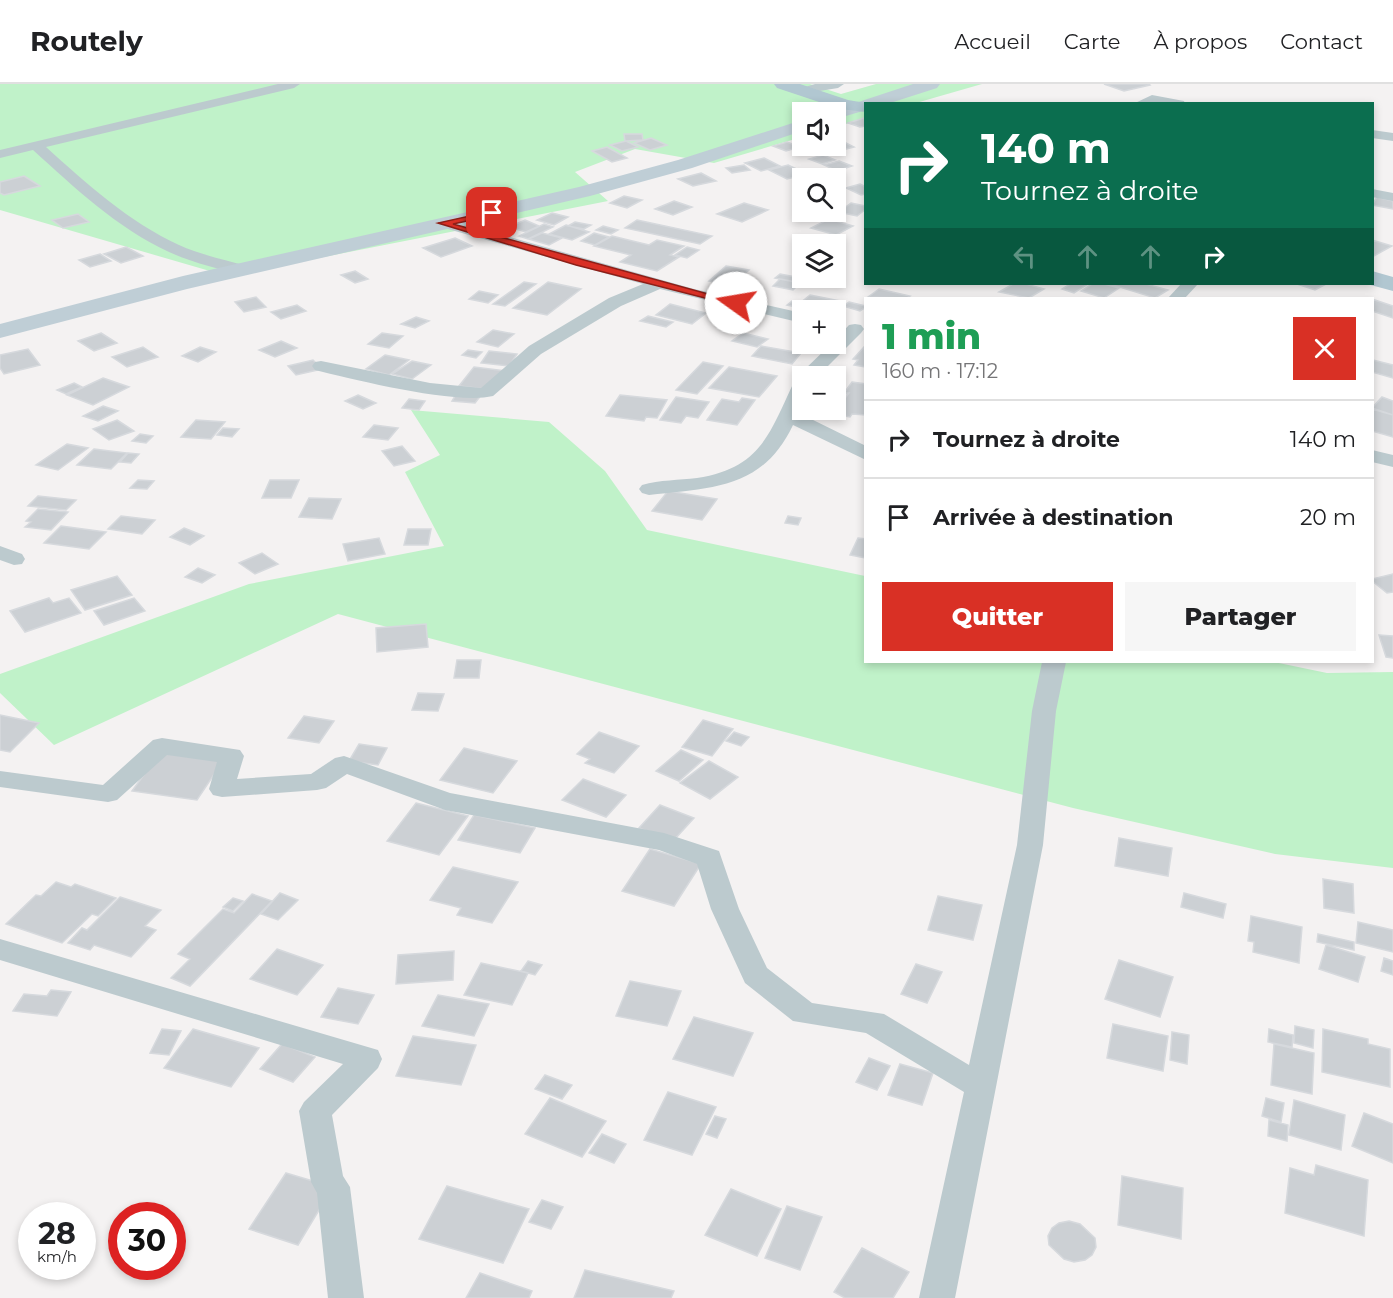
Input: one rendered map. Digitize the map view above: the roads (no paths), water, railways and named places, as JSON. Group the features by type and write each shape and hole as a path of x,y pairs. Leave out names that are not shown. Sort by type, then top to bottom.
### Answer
{"main road":[{"path":"783,84 846,105 864,105"},
{"path":"1374,279 1393,284"}],"street":[{"path":"0,154 294,84"},
{"path":"801,90 838,84"},
{"path":"874,102 931,84"},
{"path":"1144,102 1152,99 1168,102"},
{"path":"846,111 864,105"},
{"path":"0,331 244,270 631,179 792,128"},
{"path":"1374,134 1393,136"},
{"path":"35,146 104,205 147,234 180,251 244,270"},
{"path":"1374,193 1393,197"},
{"path":"442,223 658,284 792,316"},
{"path":"321,366 430,388 477,394 487,392 535,350 615,302 658,284"},
{"path":"1177,297 1189,285"},
{"path":"820,366 860,331"},
{"path":"649,489 718,479 744,471 765,454 792,405"},
{"path":"800,420 864,453"},
{"path":"1374,456 1393,461"},
{"path":"937,1298 1030,845 1044,711 1054,663"},
{"path":"0,779 108,794 162,746 231,756 222,789 318,782 344,764 445,801 664,842 709,858 725,909 755,975 804,1013 873,1022 981,1087"},
{"path":"0,949 367,1059 315,1111 328,1182 333,1187 345,1298"}]}
